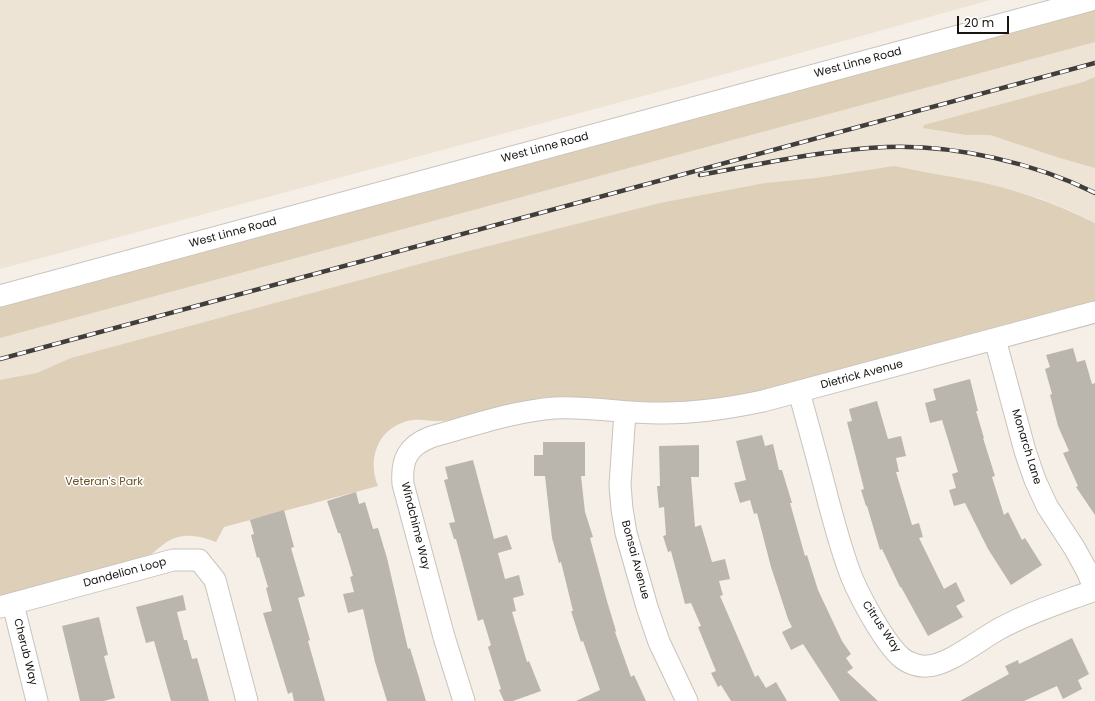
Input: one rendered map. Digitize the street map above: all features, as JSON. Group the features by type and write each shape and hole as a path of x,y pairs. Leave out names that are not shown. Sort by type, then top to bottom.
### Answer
{"street":[{"name":"West Linne Road","path":"0,296 1090,0"},
{"name":"Dietrick Avenue","path":"625,412 697,412 730,408 799,392 1095,312"},
{"name":"Monarch Lane","path":"995,339 1025,451 1035,480 1047,506 1087,571 1095,590"},
{"name":"Citrus Way","path":"799,392 833,518 852,579 864,603 881,631 902,658 916,665 926,667 937,664 948,660 1019,619 1095,590"},
{"name":"Windchime Way","path":"464,701 444,637 403,484 402,474 406,457 413,447 421,441 431,437 522,413 556,408 582,408 625,412"},
{"name":"Bonsai Avenue","path":"625,412 620,485 626,533 647,607 659,642 687,701"},
{"name":"Dandelion Loop","path":"6,606 173,560 199,560 215,580 247,701"},
{"name":"Cherub Way","path":"6,606 38,701"}],"shaded area":[{"path":"0,0 990,0 725,74 0,269"},
{"path":"1095,9 1095,223 1076,213 1039,198 965,179 0,424 0,305"}],"green space":[{"path":"1095,9 1095,42 0,338 0,305"},
{"path":"1095,77 1095,168 990,135 966,135 923,128 924,125 1083,82"},
{"name":"Veteran's Park","path":"894,166 998,186 1064,208 1095,223 1095,302 774,387 720,398 693,402 666,403 581,397 553,397 527,401 450,420 411,420 397,425 389,430 383,436 379,444 374,460 375,478 378,486 224,527 216,542 196,536 183,536 170,540 145,557 0,597 0,380 37,373 71,358 453,255 660,203 765,183 816,178"}],"building":[{"path":"1073,348 1077,362 1085,360 1092,384 1095,383 1095,515 1076,487 1078,486 1063,453 1069,451 1058,426 1050,395 1052,394 1045,369 1050,367 1046,355"},
{"path":"970,379 978,411 976,411 995,476 992,477 1004,515 1008,512 1022,540 1025,538 1042,565 1011,585 988,549 965,503 954,506 949,490 956,488 952,474 958,472 942,420 930,423 925,403 936,400 933,389"},
{"path":"877,401 888,439 901,436 906,456 896,458 899,472 896,472 912,525 919,523 923,537 919,538 944,589 956,582 965,601 956,606 963,617 928,636 900,587 882,549 880,550 861,490 864,489 847,422 852,421 849,409"},
{"path":"762,435 765,446 773,444 779,470 782,470 792,503 790,503 805,556 807,555 818,590 842,641 851,654 846,658 853,668 847,672 878,701 840,701 803,644 791,650 782,632 792,627 771,567 757,513 754,514 750,500 740,503 734,483 746,480 736,441"},
{"path":"543,442 585,442 585,476 581,476 585,512 593,537 590,538 616,631 615,632 631,677 634,675 646,701 576,701 600,690 583,641 581,642 571,611 573,611 561,562 559,563 552,538 545,476 534,476 534,455 543,455"},
{"path":"699,445 699,477 691,477 695,527 701,525 712,562 725,559 730,579 719,581 723,595 720,596 755,677 758,675 766,688 776,682 787,701 731,701 721,685 718,687 711,673 716,671 698,627 701,626 691,603 685,604 671,551 668,552 663,536 666,535 664,507 659,508 657,486 660,486 659,446"},
{"path":"473,460 494,539 507,535 512,549 498,553 505,579 519,575 524,595 513,598 516,611 512,612 527,662 529,661 541,691 513,701 504,701 499,690 501,689 488,647 491,645 483,619 478,621 456,539 454,539 449,523 455,522 444,480 448,479 445,467"},
{"path":"356,492 359,504 365,502 373,529 378,528 387,558 408,649 410,648 426,701 387,701 375,662 363,609 348,613 343,594 354,592 350,577 353,576 340,533 338,533 327,501"},
{"path":"284,510 294,547 291,548 305,596 298,598 310,640 308,641 325,701 294,701 292,692 288,694 263,613 272,611 266,588 268,587 259,557 257,558 251,535 254,534 250,520"},
{"path":"183,595 186,610 177,612 184,640 187,640 192,659 197,658 209,701 171,701 154,641 146,643 136,607"},
{"path":"99,617 108,655 104,656 115,698 104,701 80,701 62,626"},
{"path":"1072,638 1089,674 1078,680 1082,689 1063,699 1057,686 1024,701 960,701 1009,674 1005,666 1018,660 1019,664"}],"railway":[{"path":"0,359 1095,63"},
{"path":"700,175 839,151 886,147 912,147 966,152 1020,164 1072,182 1095,193"}]}
